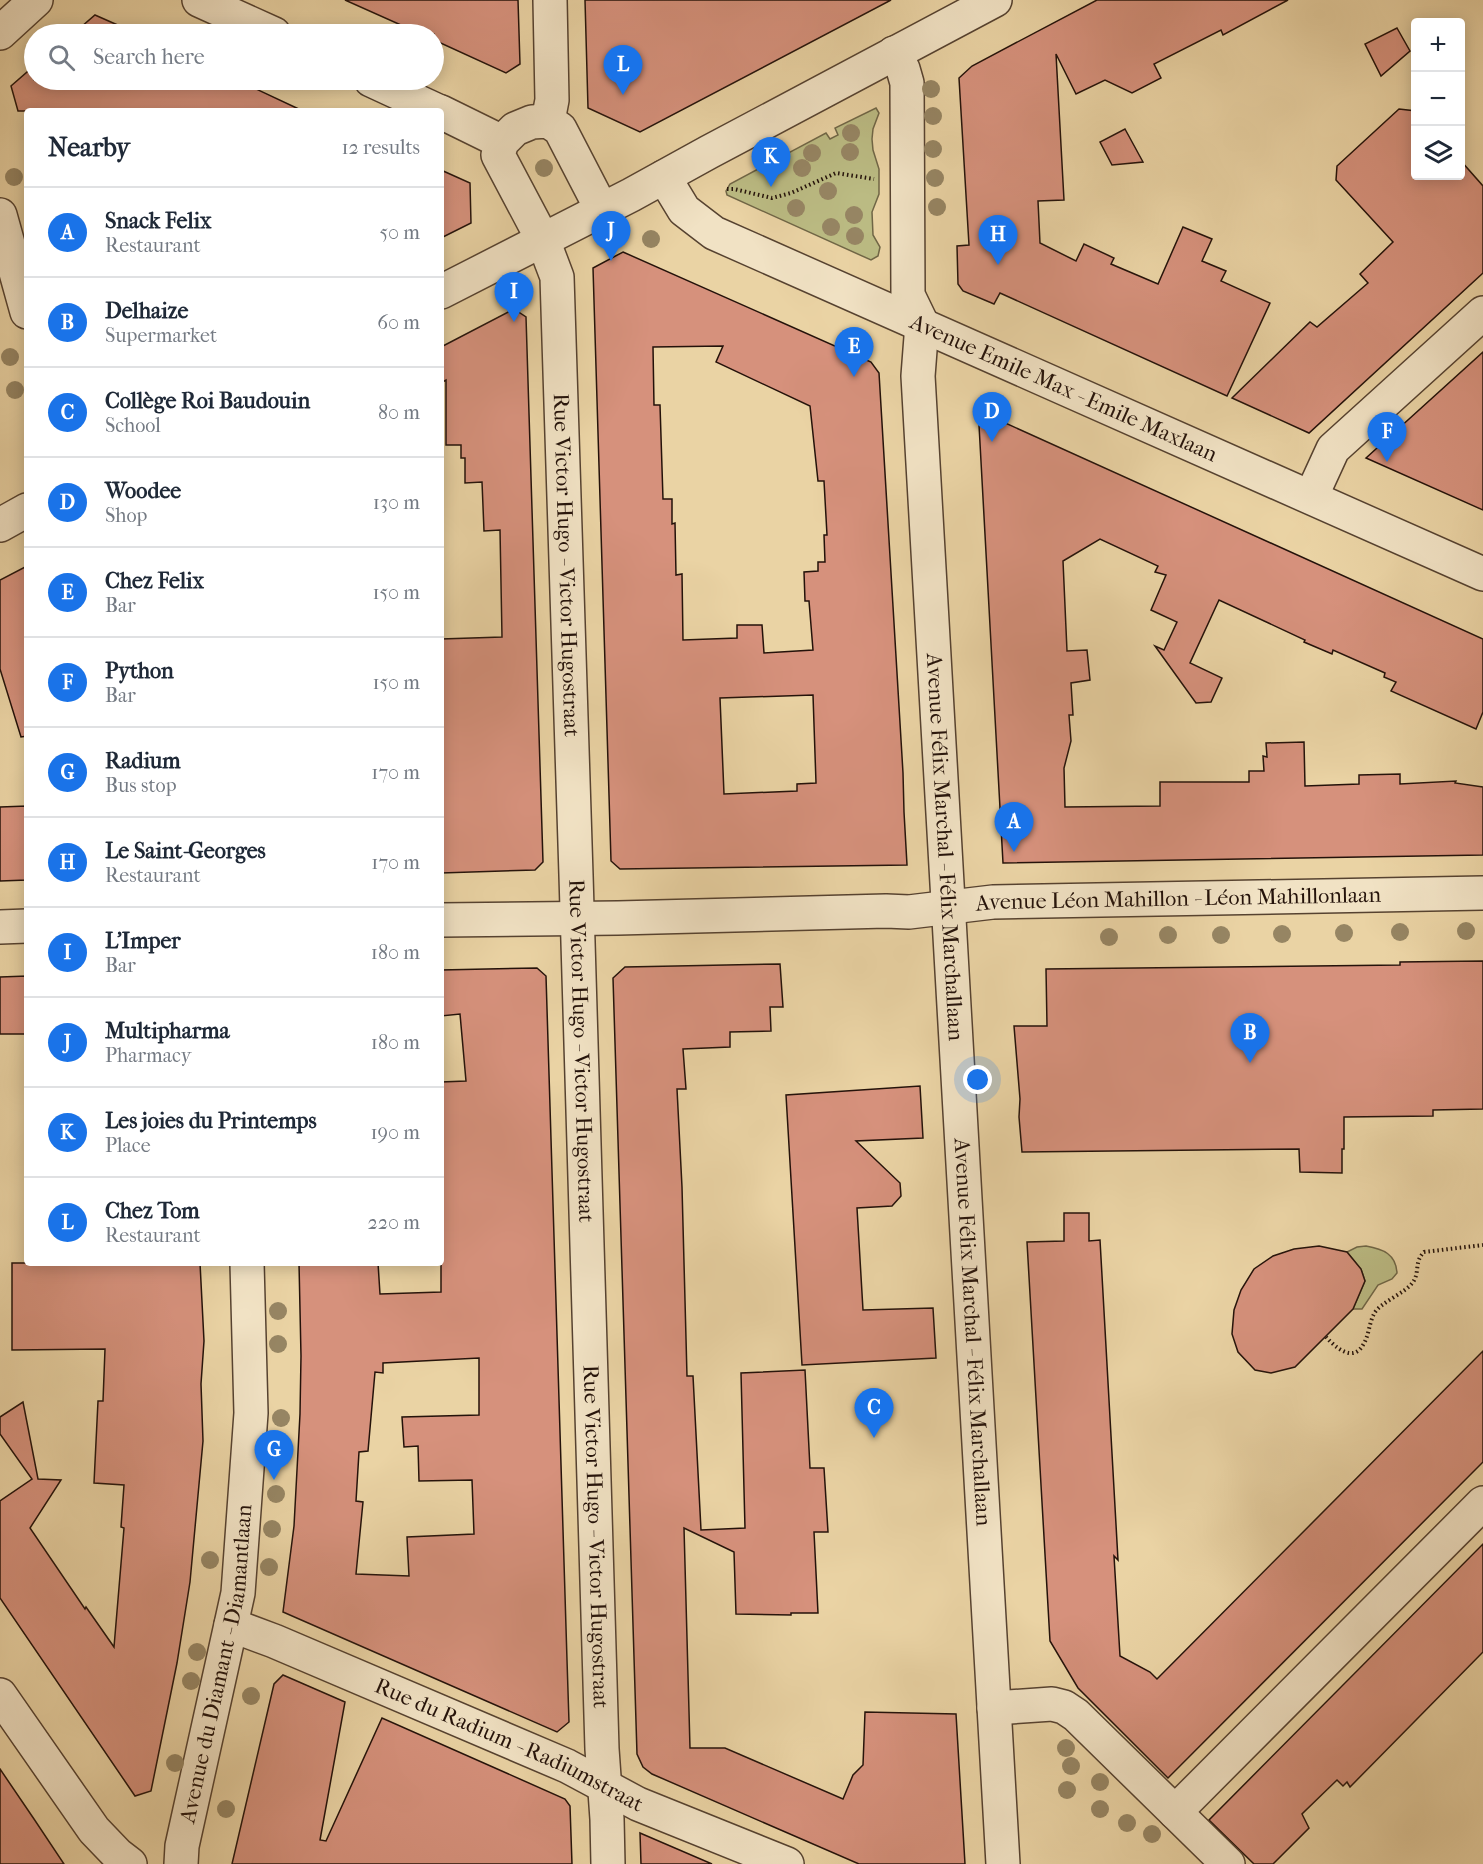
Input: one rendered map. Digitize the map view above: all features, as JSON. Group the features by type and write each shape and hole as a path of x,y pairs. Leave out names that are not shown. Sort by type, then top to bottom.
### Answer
{"street":[{"path":"0,33 36,0"},
{"path":"199,0 252,24"},
{"path":"549,121 552,100 550,0"},
{"path":"444,290 602,210 995,0"},
{"path":"894,53 903,69 907,83 908,295 922,324"},
{"path":"393,90 431,108"},
{"path":"444,114 502,142"},
{"path":"543,240 498,155 502,142 515,129 532,122 549,121 560,129 602,210"},
{"name":"Avenue Emile Max - Emile Maxlaan","path":"664,177 684,210 714,233 1483,574"},
{"path":"0,215 24,301"},
{"name":"Rue Victor Hugo - Victor Hugostraat","path":"543,240 557,278 602,1749 608,1864"},
{"path":"1311,497 1333,449 1483,313"},
{"name":"Avenue Félix Marchal - Félix Marchallaan","path":"922,324 918,376 1003,1864"},
{"path":"0,525 24,512"},
{"name":"Avenue Léon Mahillon - Léon Mahillonlaan","path":"444,920 909,912 993,902 1483,893"},
{"path":"0,927 24,926"},
{"name":"Avenue du Diamant - Diamantlaan","path":"151,1864 182,1855 238,1593 251,1413 247,1266"},
{"path":"1175,1812 1483,1503"},
{"name":"Rue du Radium - Radiumstraat","path":"231,1625 274,1641 556,1762 638,1804 787,1864"},
{"path":"0,1695 94,1830 130,1864"},
{"path":"994,1708 1042,1704 1064,1707 1076,1715 1228,1864"}],"path":[{"path":"727,189 772,198 791,193 836,173 877,179"},
{"path":"1326,1337 1335,1347 1345,1353 1355,1353 1363,1346 1374,1312 1414,1282 1419,1258 1424,1252 1483,1245"}],"green space":[{"path":"876,108 879,113 872,139 879,169 879,194 872,212 873,235 880,247 878,256 871,260 727,195 726,191 730,184 826,133 830,139 838,135 835,128"},
{"path":"1366,1246 1378,1249 1391,1257 1397,1273 1392,1279 1378,1285 1362,1309 1353,1309 1365,1281 1361,1269 1347,1252"}],"building":[{"path":"345,0 518,0 520,64 506,73 444,45 444,24 399,24"},
{"path":"585,0 891,0 640,132 588,108"},
{"path":"1097,0 1288,0 1223,35 1221,30 1154,64 1161,78 1132,93 1105,80 1076,94 1056,54 1064,200 1038,201 1040,243 1076,261 1084,244 1114,258 1111,264 1158,284 1183,227 1212,239 1202,261 1226,271 1221,281 1270,303 1227,396 1000,293 994,304 963,291 958,284 957,246 969,245 959,78 972,66"},
{"path":"95,15 115,24 85,24"},
{"path":"1397,28 1410,51 1381,76 1365,44"},
{"path":"24,75 24,90 258,90 297,108 24,108 24,111 18,111 11,86"},
{"path":"1399,109 1411,110 1411,180 1465,180 1465,166 1483,186 1483,273 1309,433 1232,398 1310,322 1317,327 1368,283 1360,274 1393,242 1336,180 1337,166"},
{"path":"1125,129 1143,162 1112,165 1100,142"},
{"path":"444,171 470,183 471,223 444,236"},
{"path":"623,252 871,362 879,373 907,865 620,869 611,861 593,268","holes":["723,346 716,362 810,406 818,481 824,481 827,535 824,535 825,562 818,562 818,571 804,572 805,601 809,601 813,650 764,653 762,625 737,625 737,638 683,640 682,574 676,575 672,499 663,499 660,405 654,405 653,347","813,695 816,783 797,784 797,791 724,794 720,698"]},
{"path":"514,309 526,317 543,862 535,870 444,873 444,639 502,637 500,530 484,531 482,482 465,483 465,458 461,458 461,445 446,445 444,345"},
{"path":"1483,352 1483,510 1366,458"},
{"path":"992,417 1483,639 1483,712 1476,729 1391,691 1396,682 1384,677 1385,673 1333,650 1332,654 1304,642 1305,640 1219,600 1190,663 1222,678 1211,702 1196,703 1155,646 1164,650 1177,622 1151,610 1166,575 1155,572 1158,566 1100,539 1063,561 1067,651 1087,650 1090,680 1071,683 1073,715 1069,715 1071,741 1064,768 1065,807 1160,806 1160,782 1249,782 1249,771 1264,771 1263,756 1267,757 1266,743 1304,742 1305,786 1359,784 1359,775 1400,774 1400,784 1456,781 1455,783 1483,787 1483,855 1003,863 979,425"},
{"path":"24,568 24,736 21,737 0,669 0,580"},
{"path":"24,806 24,880 0,881 0,807"},
{"path":"1483,961 1483,1109 1433,1110 1433,1116 1344,1117 1342,1173 1300,1172 1299,1149 1022,1152 1014,1026 1047,1026 1046,969 1400,965 1400,962"},
{"path":"780,964 783,1007 770,1007 771,1031 730,1032 730,1047 683,1049 686,1089 677,1089 687,1376 693,1376 701,1530 745,1528 741,1373 805,1370 810,1468 824,1468 828,1532 814,1532 818,1613 736,1614 734,1552 684,1528 690,1748 725,1748 843,1799 853,1775 863,1765 865,1712 956,1714 965,1864 859,1864 652,1774 643,1767 637,1754 613,978 625,967"},
{"path":"537,968 546,976 569,1722 557,1732 283,1612 294,1526 300,1414 299,1266 378,1266 380,1294 441,1292 441,1266 444,1266 444,1082 466,1081 460,1014 444,1016 444,970","holes":["479,1358 479,1415 402,1417 404,1447 418,1446 419,1481 472,1480 474,1534 407,1537 409,1576 356,1574 363,1502 356,1501 359,1452 368,1451 375,1372 383,1373 383,1363"]},
{"path":"24,976 24,1034 0,1034 0,977"},
{"path":"920,1086 923,1138 856,1141 900,1183 901,1196 892,1206 857,1208 863,1310 933,1308 936,1358 802,1365 786,1095"},
{"path":"1064,1213 1089,1213 1089,1241 1100,1240 1118,1560 1114,1556 1120,1656 1150,1672 1157,1679 1483,1351 1483,1462 1168,1778 1078,1688 1050,1641 1027,1242 1064,1241"},
{"path":"1319,1246 1347,1252 1361,1269 1365,1281 1353,1309 1295,1367 1271,1373 1255,1370 1238,1352 1232,1334 1234,1310 1241,1290 1254,1269 1273,1256 1294,1249"},
{"path":"12,1263 24,1263 24,1266 200,1266 204,1341 201,1384 203,1441 190,1582 177,1663 151,1791 135,1796 0,1598 0,1501 32,1479 0,1434 0,1417 23,1402 38,1479 61,1480 30,1528 114,1647 124,1528 121,1527 124,1485 94,1483 98,1401 103,1401 105,1349 12,1350"},
{"path":"1483,1544 1483,1652 1350,1787 1347,1782 1343,1786 1337,1780 1302,1814 1309,1828 1273,1864 1254,1864 1209,1820"},
{"path":"283,1675 345,1702 320,1840 326,1841 382,1718 565,1799 570,1806 572,1864 232,1864 274,1684"},
{"path":"0,1769 34,1819 64,1864 0,1864"},
{"path":"640,1833 712,1864 641,1864"}],"place":[{"name":"Chez Tom","path":"623,95"},
{"name":"Les joies du Printemps","path":"771,187"},
{"name":"Multipharma","path":"611,261"},
{"name":"Le Saint-Georges","path":"998,265"},
{"name":"L'Imper","path":"514,322"},
{"name":"Chez Felix","path":"854,377"},
{"name":"Woodee","path":"992,442"},
{"name":"Python","path":"1387,462"},
{"name":"Snack Felix","path":"1014,852"},
{"name":"Delhaize","path":"1250,1063"},
{"name":"Collège Roi Baudouin","path":"874,1438"},
{"name":"Radium","path":"274,1480"}]}
